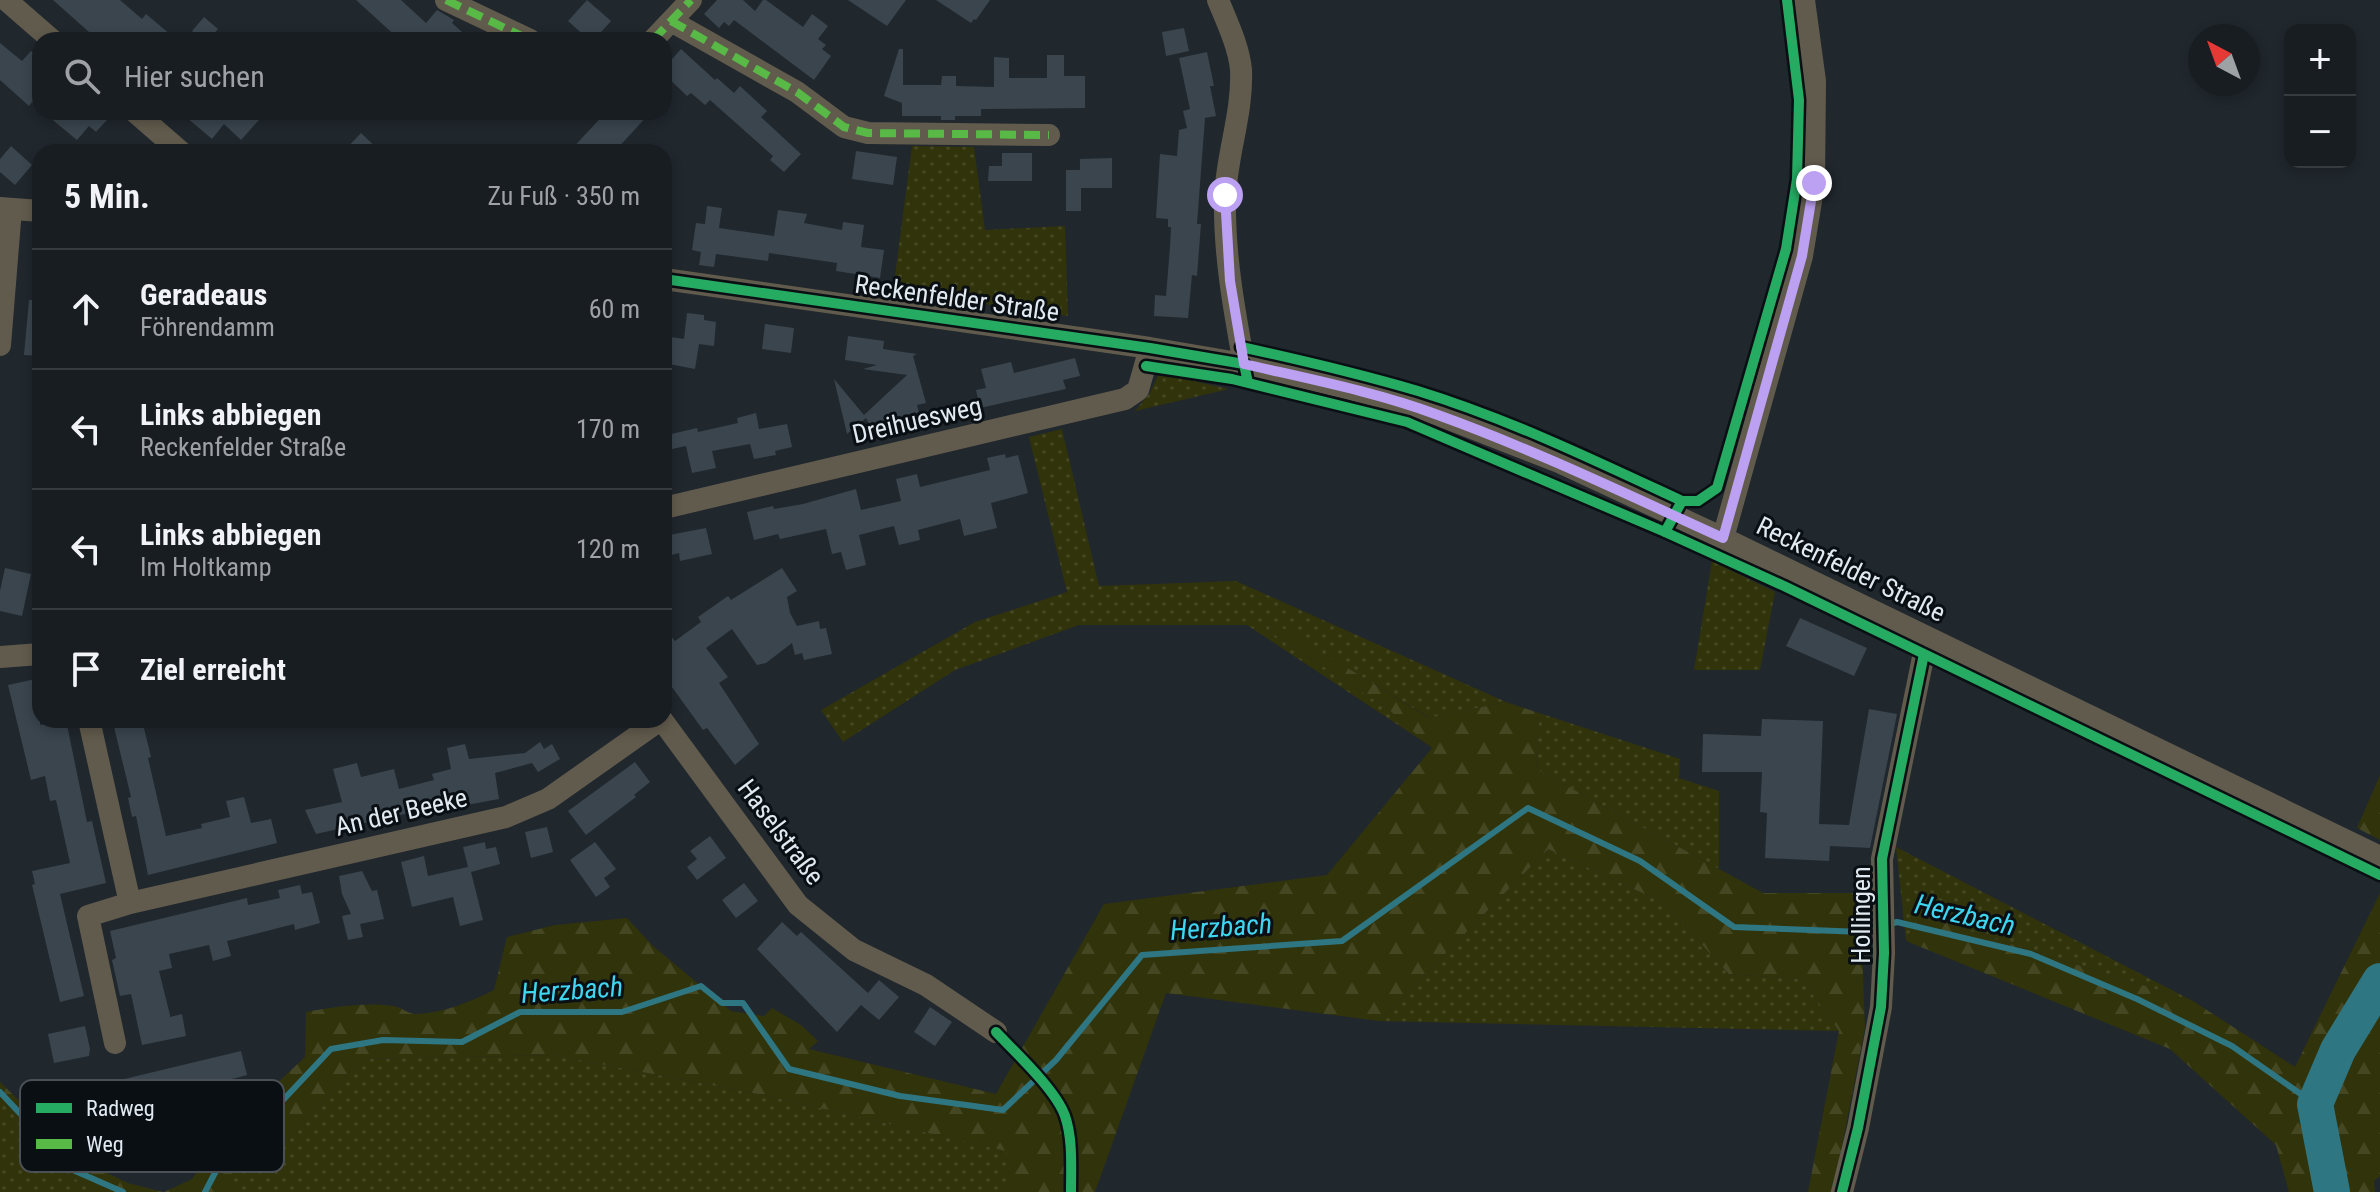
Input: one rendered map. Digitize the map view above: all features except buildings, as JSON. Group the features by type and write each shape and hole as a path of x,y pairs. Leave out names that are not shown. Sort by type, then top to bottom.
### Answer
{"street":[{"path":"6,0 43,32"},
{"path":"446,0 513,32"},
{"path":"661,32 691,0"},
{"path":"1218,0 1241,69 1225,195 1230,281 1244,364"},
{"path":"1723,538 1802,256 1814,183 1815,81 1804,0"},
{"path":"671,21 797,92 844,127 868,133 1049,135"},
{"path":"144,120 172,144"},
{"path":"0,345 5,209 32,211"},
{"name":"Reckenfelder Straße","path":"672,280 1244,364 1347,388 1436,414 1559,462 1723,538 2380,857"},
{"name":"Dreihuesweg","path":"672,506 1125,399 1138,390 1150,348"},
{"name":"Hollingen","path":"1842,1192 1858,1128 1881,1007 1884,943 1882,859 1927,638"},
{"path":"0,657 32,655"},
{"path":"91,728 130,903"},
{"name":"An der Beeke","path":"115,1043 88,916 130,903 506,817 548,799 650,728"},
{"name":"Haselstraße","path":"667,728 798,905 854,950 926,985 996,1032"}],"green space":[{"path":"912,146 974,147 985,230 1065,226 1068,316 893,291"},
{"path":"1159,373 1229,389 1135,411 1150,393"},
{"path":"1062,429 1099,586 1236,581 1506,702 1430,718 1271,622 1269,631 1387,708 1433,748 1247,625 1079,625 955,670 843,742 821,710 975,622 1067,592 1029,437"},
{"path":"1712,561 1775,592 1760,670 1694,670"},
{"path":"1271,621 1429,718 1506,702 1539,713 1536,769 1763,893 1860,893 1865,1028 1833,1192 1808,1192 1839,1031 1802,979 1729,974 1664,903 1548,849 1379,1021 1166,993 1095,1192 1006,1192 1006,1151 764,1095 552,1055 361,1059 284,1145 284,1080 280,1080 305,1057 306,1012 371,1005 396,1007 416,1014 436,1012 494,990 507,937 555,925 627,918 653,946 731,1011 764,1016 772,1008 801,1025 818,1041 809,1049 996,1094 1104,904 1327,875 1432,748 1387,708 1269,631"},
{"path":"1539,713 1680,759 1679,778 1719,791 1719,869 1536,769"},
{"path":"2380,775 2380,840 2357,828"},
{"path":"1896,847 2193,1001 1921,916 1906,941"},
{"path":"1548,849 1664,903 1729,974 1802,979 1839,1031 1379,1021"},
{"path":"2380,893 2380,1176 2374,1181 2375,1192 2289,1192 2276,1145 2170,1049 1906,941 1921,916 2193,1001 2295,1067"},
{"path":"552,1055 764,1095 1007,1151 1006,1192 241,1192 228,1175 234,1172 284,1172 284,1145 361,1059"},
{"path":"0,1082 20,1102 20,1119 0,1097"},
{"path":"0,1097 20,1119 20,1172 69,1172 95,1192 0,1192"},
{"path":"69,1172 105,1172 128,1183 163,1192 95,1192"},
{"path":"197,1172 234,1172 229,1175 241,1192 164,1192 192,1179"}],"waterway":[{"name":"Herzbach","path":"284,1099 331,1049 383,1040 462,1042 520,1012 622,1012 701,986 722,1003 743,1003 789,1069 900,1096 1003,1110 1056,1060 1142,955 1342,941 1528,808 1640,861 1734,927 1863,932 1879,927"},
{"name":"Herzbach","path":"1890,924 1897,922 2031,954 2137,999 2232,1046 2315,1104"},
{"path":"2332,1192 2315,1104 2338,1050 2380,981"},
{"name":"Herzbach","path":"0,1092 20,1113"},
{"name":"Herzbach","path":"78,1172 123,1192"},
{"name":"Herzbach","path":"205,1192 215,1172"}],"marked path":[{"path":"446,0 513,32"},
{"path":"661,32 691,0"},
{"path":"671,21 797,92 844,127 868,133 1049,135"}],"cycle path":[{"path":"1665,532 1682,501 1698,501 1717,488 1786,249 1797,179 1799,100 1787,0"},
{"path":"672,280 1244,364 1248,383"},
{"path":"1241,347 1352,373 1452,402 1552,442 1682,501"},
{"path":"1146,366 1232,379 1407,422 1784,586 2380,875"},
{"path":"1842,1192 1858,1128 1881,1007 1884,953 1882,859 1924,654"},
{"path":"996,1032 1053,1095 1065,1116 1071,1154 1071,1192"}],"route":[{"path":"1225,195 1230,281 1244,364 1347,388 1436,414 1559,462 1723,538 1802,256 1814,183"}]}
